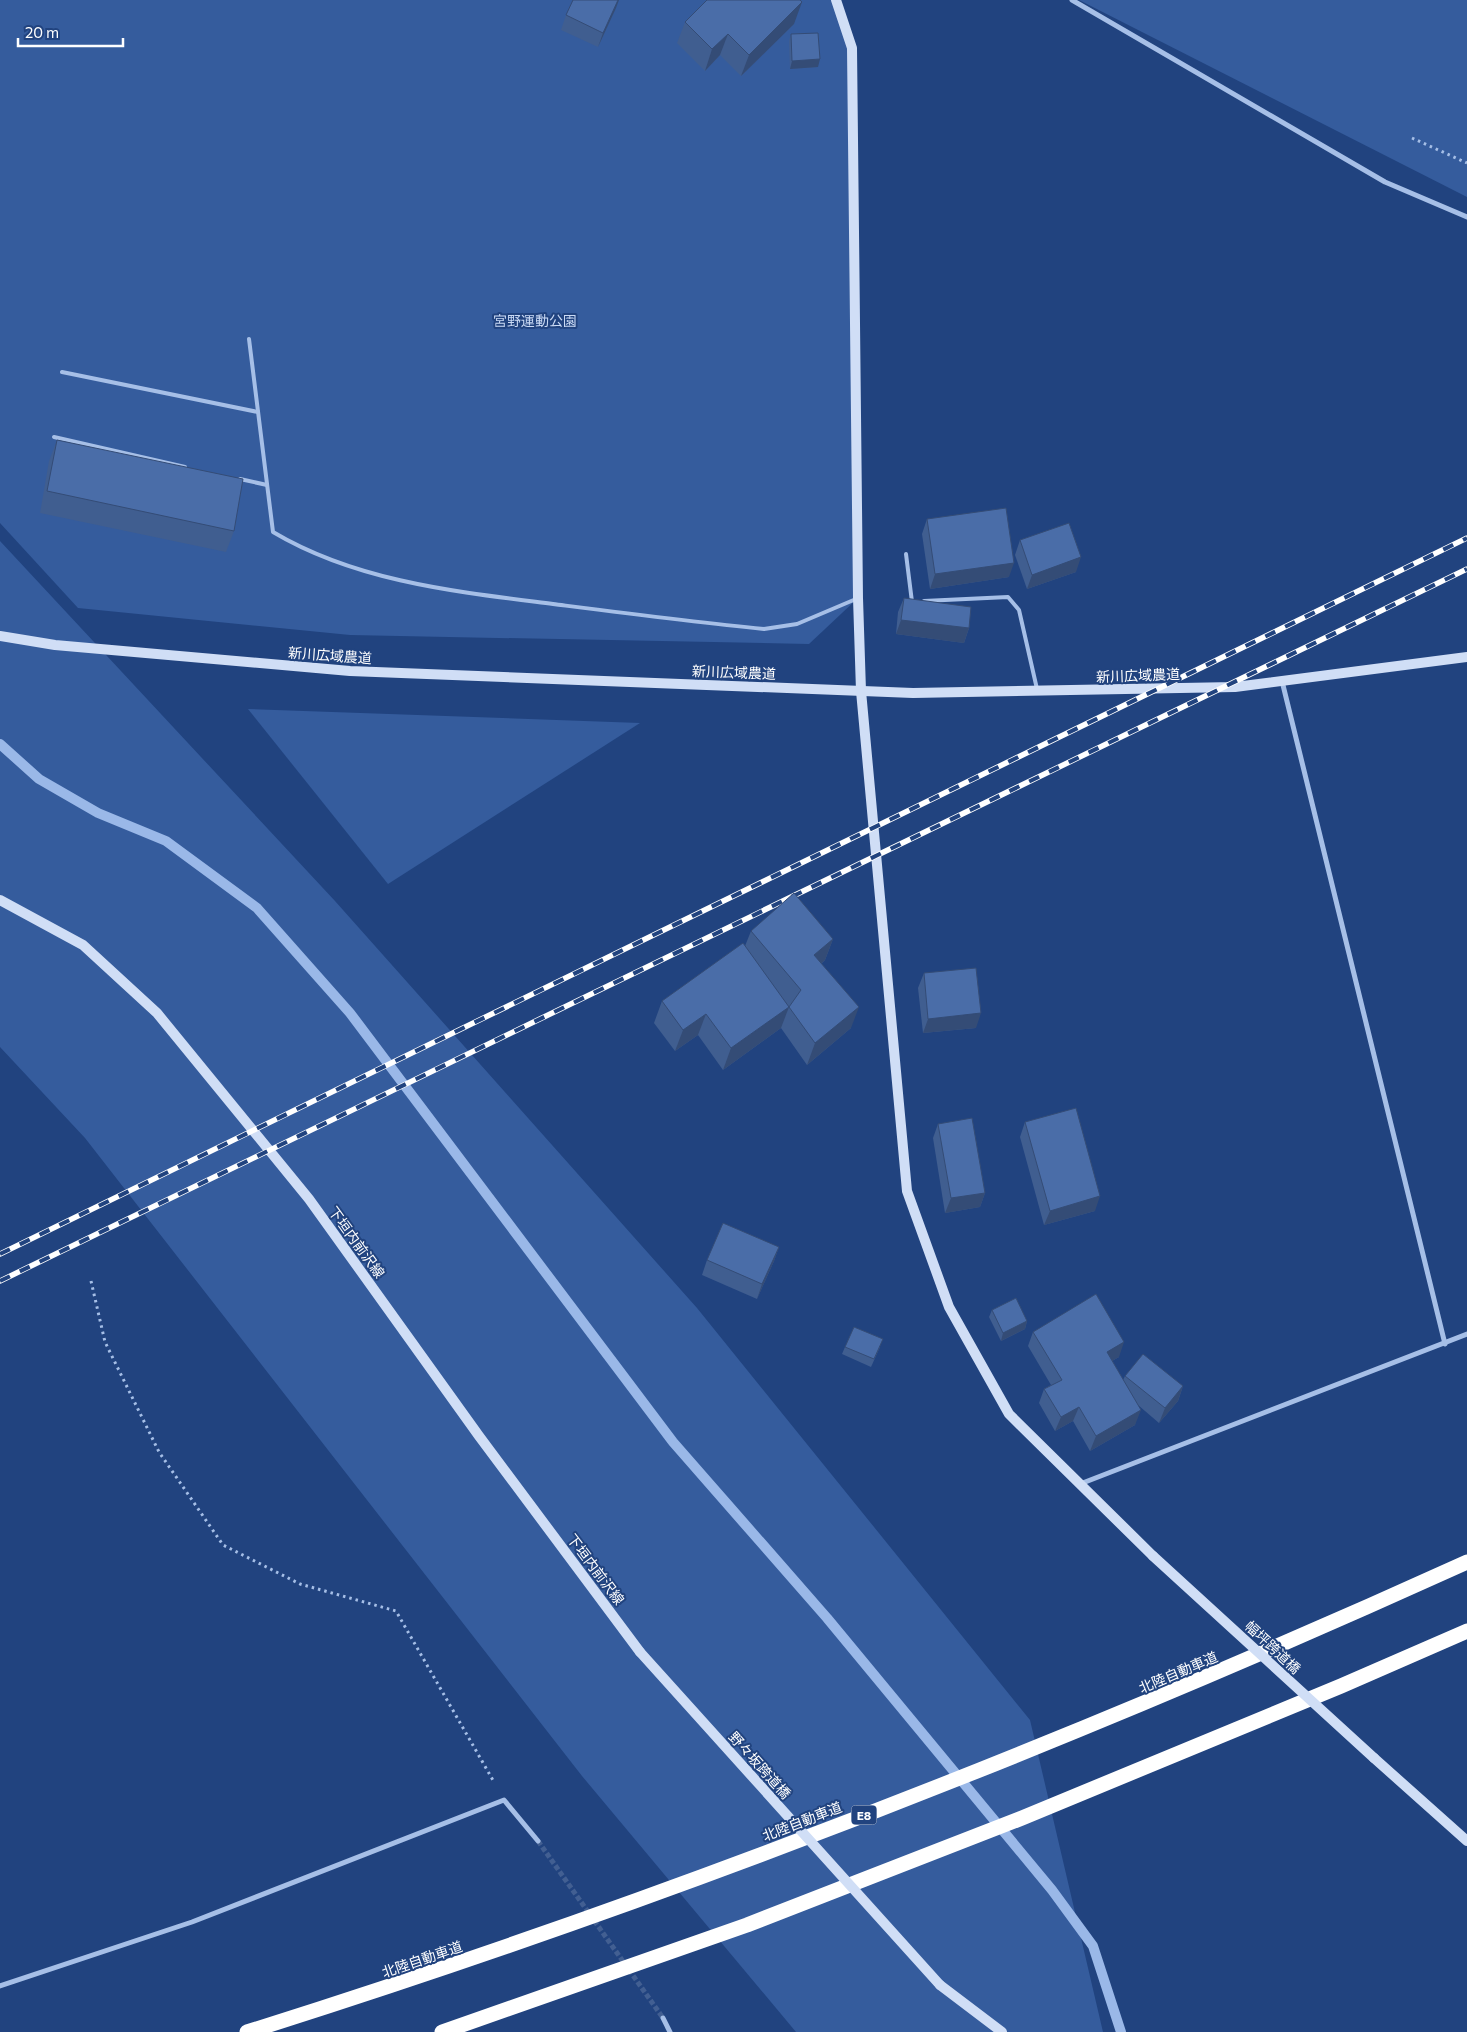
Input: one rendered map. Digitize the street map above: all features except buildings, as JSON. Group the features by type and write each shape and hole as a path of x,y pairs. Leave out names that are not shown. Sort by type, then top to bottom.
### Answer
{"highway":[{"name":"北陸自動車道","path":"247,2032 405,1982 703,1876 997,1764 1290,1643 1467,1562"},
{"path":"442,2032 747,1925 1013,1821 1341,1686 1467,1631"}],"street":[{"name":"幅坪跨道橋","path":"836,0 852,48 858,598 861,691 907,1190 949,1307 1009,1414 1153,1556 1467,1841"},
{"path":"1072,0 1385,182 1467,217"},
{"name":"新川広域農道","path":"0,636 55,645 350,671 861,691 1037,692 1235,687 1467,656"},
{"path":"1282,680 1444,1344"},
{"name":"下垣内前沢線","path":"0,900 83,945 157,1013 308,1199 640,1652"},
{"path":"1080,1484 1467,1334"},
{"name":"野々坂跨道橋","path":"640,1652 940,1985 1002,2032"},
{"path":"0,1986 192,1922 504,1800 538,1841"},
{"path":"663,2018 670,2032"}],"lane":[{"path":"249,338 273,532 302,549 358,569 441,590 764,629 798,624 858,598"},
{"path":"62,372 258,412"},
{"path":"54,437 190,468"},
{"path":"238,479 267,486"},
{"path":"906,554 912,602 1008,596 1019,610 1037,692"}],"path":[{"path":"1412,138 1467,163"},
{"path":"91,1281 105,1342 159,1452 223,1546 300,1584 396,1611 504,1800"}],"green space":[{"name":"宮野運動公園","path":"0,0 836,0 852,48 858,598 809,644 350,635 78,608 0,523"},
{"path":"1079,0 1467,0 1467,197"},
{"path":"0,541 335,901 697,1308 1030,1720 1103,2032 796,2032 582,1776 85,1138 0,1047"},
{"path":"248,709 640,723 388,884"}],"waterway":[{"path":"0,744 39,779 98,813 166,841 257,908 350,1013 673,1442 827,1618 1052,1890 1093,1946 1121,2032"}],"tunnel":[{"path":"538,1841 663,2018"}],"railway":[{"path":"0,1254 1467,538"},
{"path":"0,1281 1467,569"}]}
